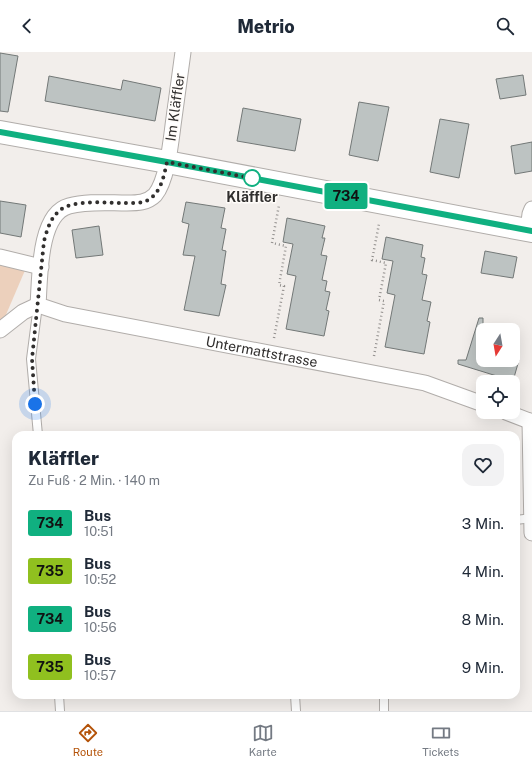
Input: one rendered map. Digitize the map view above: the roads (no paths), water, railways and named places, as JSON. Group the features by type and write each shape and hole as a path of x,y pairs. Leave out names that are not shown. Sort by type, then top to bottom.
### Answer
{"main road":[{"path":"0,132 167,162 531,223"}],"street":[{"name":"Im Kläffler","path":"167,162 183,52"},
{"path":"0,330 23,312 38,305 44,241 48,226 60,210 67,206 79,204 138,203 150,199 160,186 167,162"},
{"path":"0,257 41,267"},
{"name":"Untermattstrasse","path":"38,305 65,314 425,383 476,401"},
{"path":"520,417 531,421 532,533"}],"lane":[{"path":"38,305 32,359 38,431"},
{"path":"520,520 532,518"},
{"path":"58,699 60,711"},
{"path":"295,699 296,711"},
{"path":"384,699 384,711"}],"place":[{"name":"Kläffler","path":"252,178"}]}
